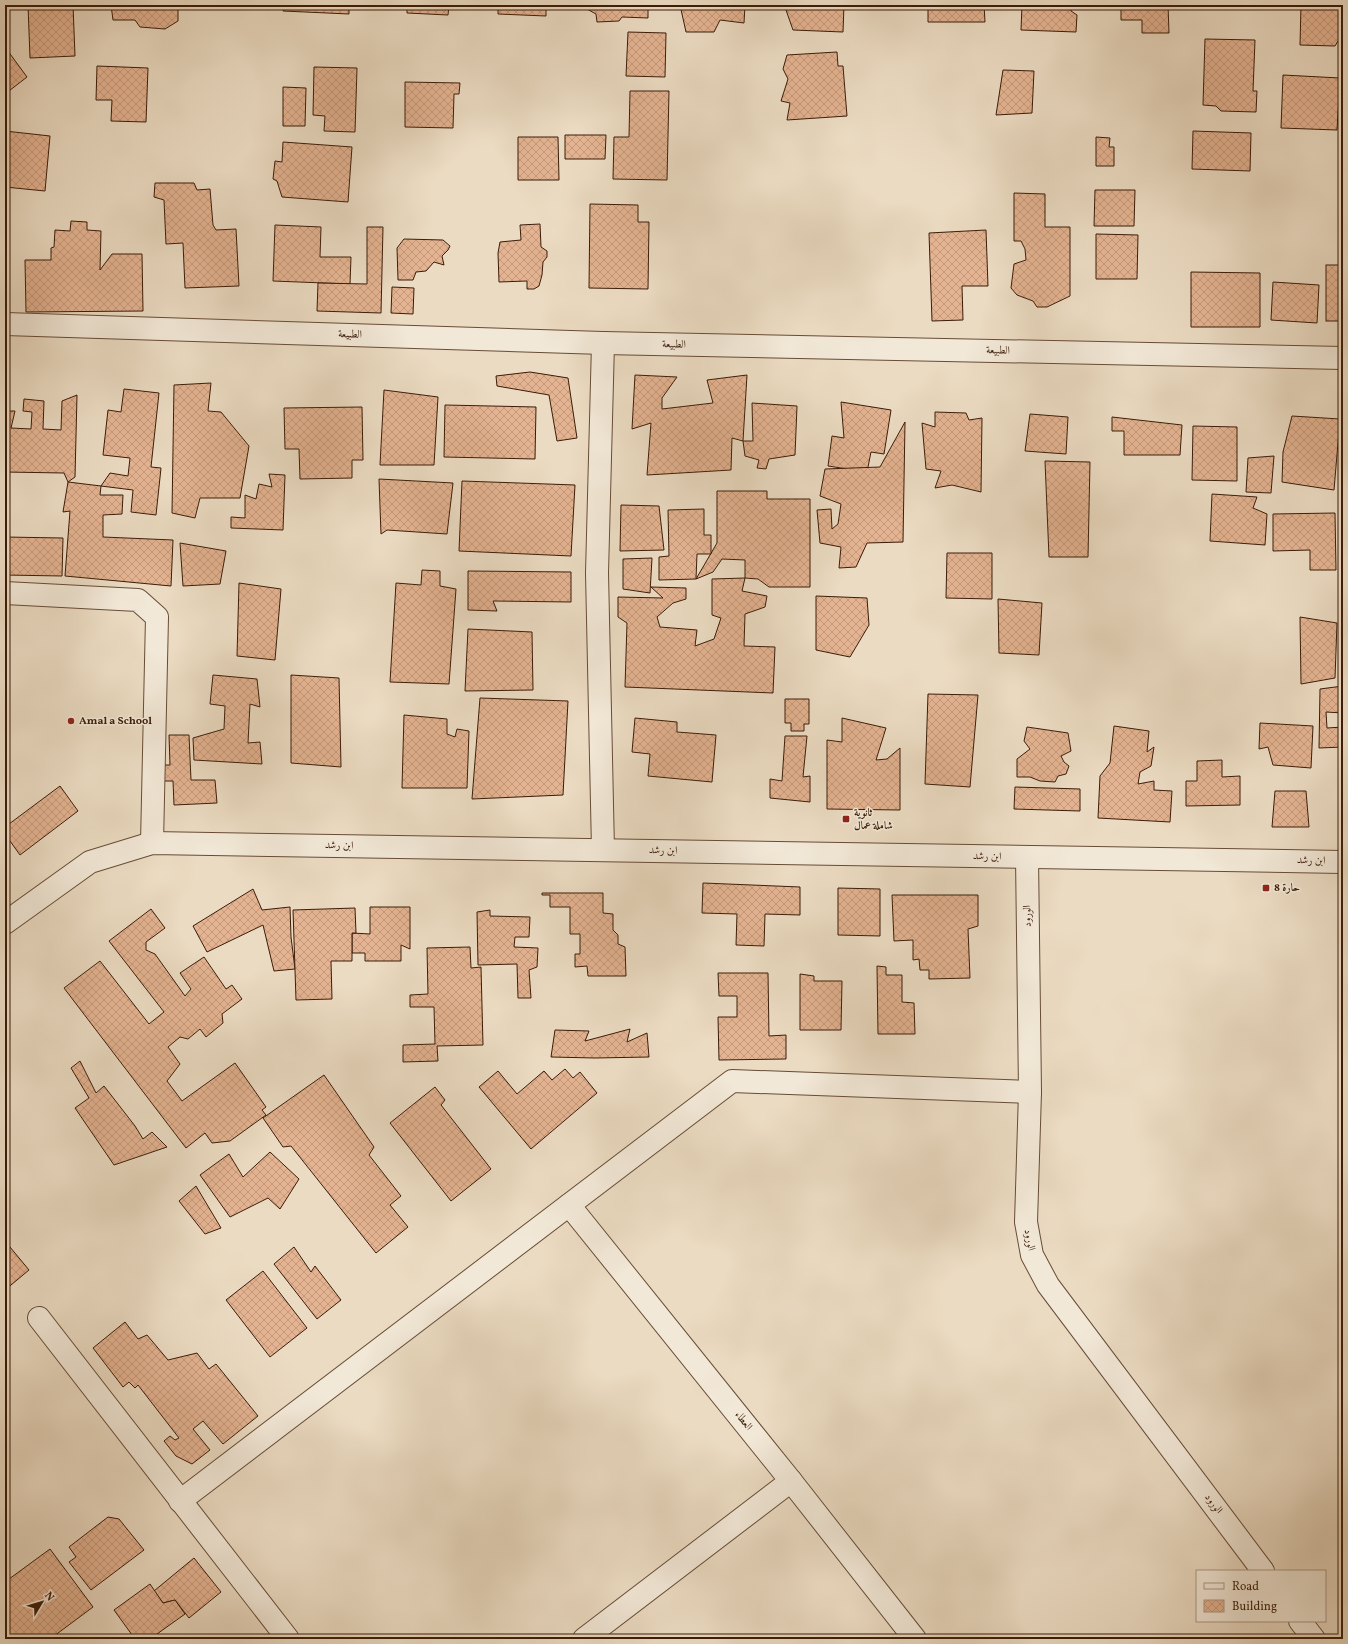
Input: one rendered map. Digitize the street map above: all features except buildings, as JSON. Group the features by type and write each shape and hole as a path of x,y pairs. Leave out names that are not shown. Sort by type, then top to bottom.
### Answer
{"street":[{"name":"الطبيعة","path":"5,324 603,343 1343,358"},
{"path":"603,343 597,573 603,850"},
{"path":"5,593 138,600 157,618 152,843"},
{"name":"ابن رشد","path":"5,923 90,862 152,843 1343,862"},
{"name":"الورود","path":"1027,857 1030,1092 1026,1222 1032,1255 1048,1285 1262,1570"},
{"path":"180,1501 732,1082 1030,1092"},
{"name":"العطاء","path":"569,1205 791,1481 915,1639"},
{"path":"39,1318 288,1639"},
{"path":"584,1639 791,1481"},
{"path":"1301,1622 1314,1639"}],"place":[{"name":"Amal a School","path":"71,721"},
{"name":"ثانوية شاملة عمال","path":"846,819"},
{"name":"حارة 8","path":"1266,888"}]}
